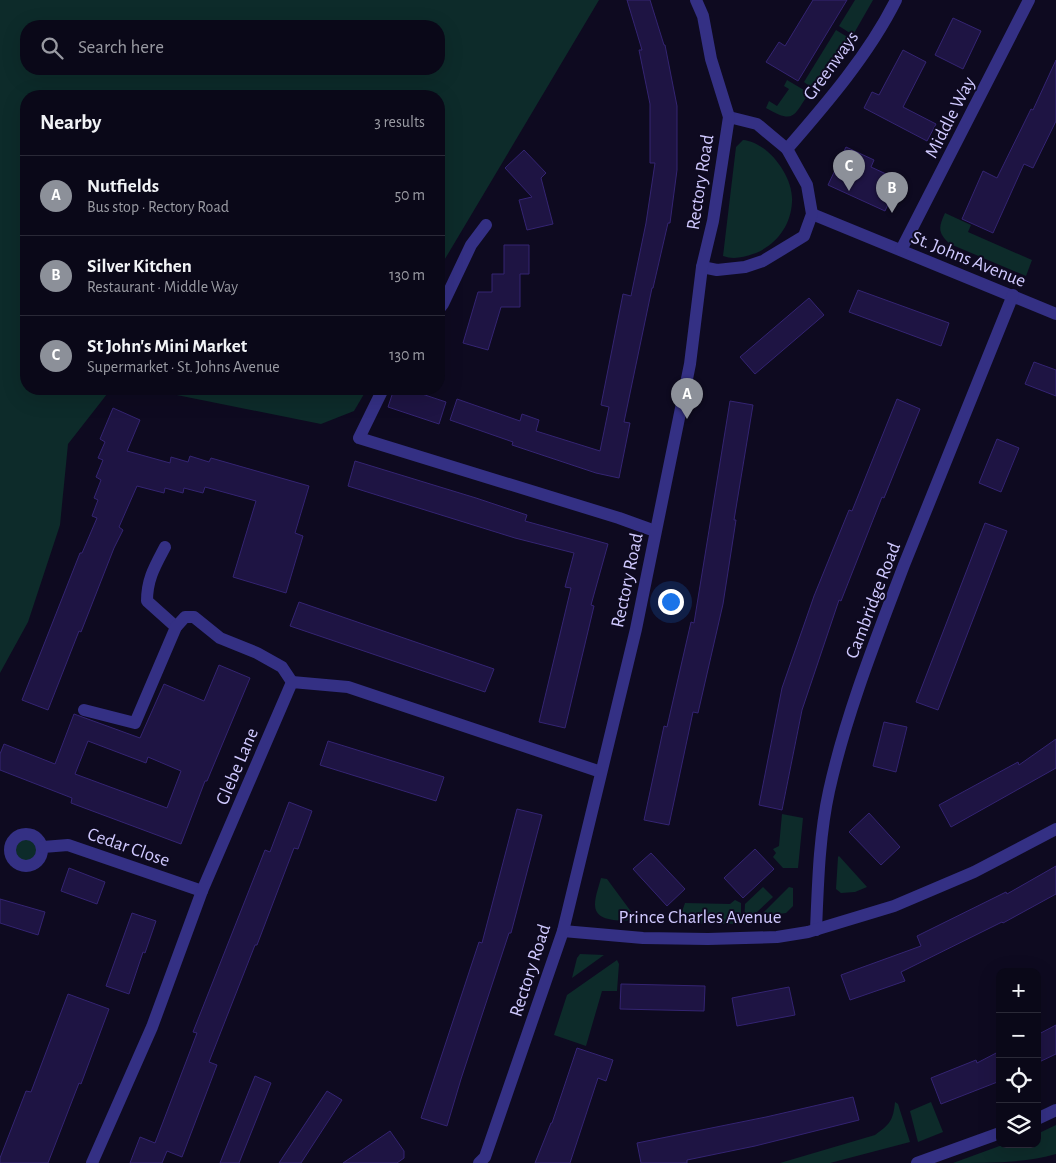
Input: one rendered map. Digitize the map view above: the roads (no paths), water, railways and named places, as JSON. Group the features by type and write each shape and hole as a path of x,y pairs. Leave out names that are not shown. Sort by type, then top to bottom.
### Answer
{"street":[{"name":"Rectory Road","path":"484,1161 563,931 636,629 690,364 702,267 714,221 728,117 711,59 703,16 696,0"},
{"name":"Greenways","path":"788,149 832,97 886,18 896,0"},
{"name":"Middle Way","path":"901,250 1029,0"},
{"path":"702,267 717,270 745,267 763,261 804,236 812,214 807,185 788,149 757,124 728,117"},
{"name":"St. Johns Avenue","path":"812,214 1056,314"},
{"path":"445,300 471,245 486,225"},
{"name":"Cambridge Road","path":"816,930 818,862 829,792 844,736 876,639 942,468 1013,295"},
{"path":"380,395 359,438 619,518 655,532"},
{"path":"165,547 153,568 147,586 147,602 176,628"},
{"path":"84,710 135,723 176,628 185,617 194,617 220,638 257,653 282,667 292,682 348,686 600,772"},
{"name":"Glebe Lane","path":"92,1163 152,1027 202,891 292,682"},
{"name":"Prince Charles Avenue","path":"563,931 643,938 708,939 777,937 816,930 902,902 974,872 1056,829"},
{"name":"Cedar Close","path":"43,847 68,845 202,891"},
{"path":"1041,1117 1056,1110"},
{"path":"917,1163 996,1134"}],"place":[{"name":"St John's Mini Market","path":"849,191"},
{"name":"Silver Kitchen","path":"892,213"},
{"name":"Nutfields","path":"687,419"}]}
